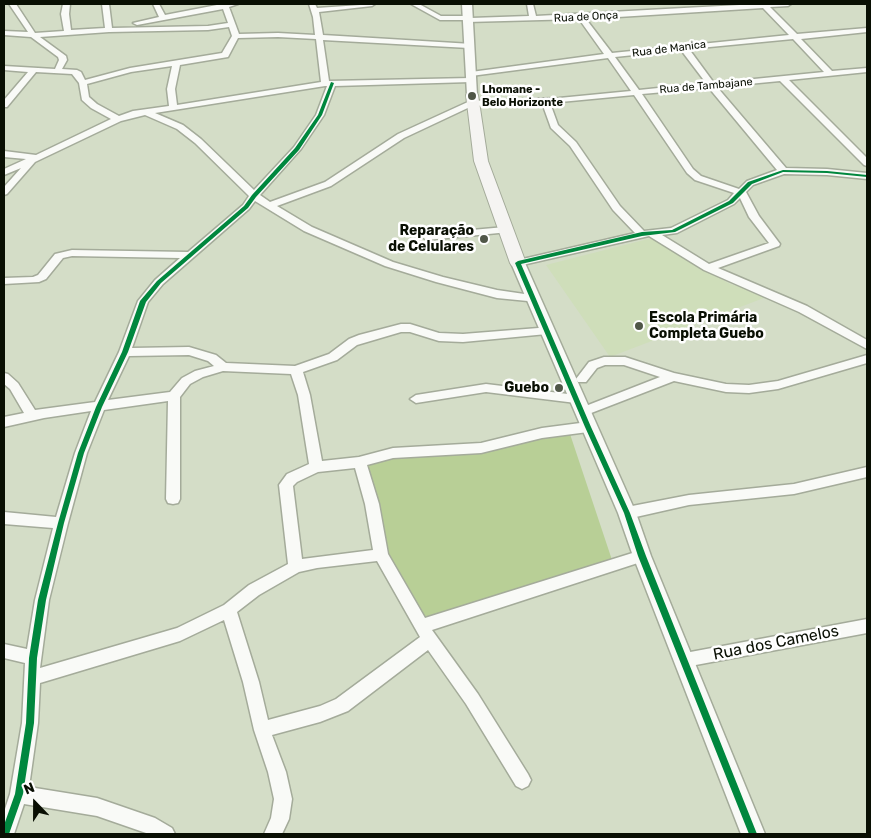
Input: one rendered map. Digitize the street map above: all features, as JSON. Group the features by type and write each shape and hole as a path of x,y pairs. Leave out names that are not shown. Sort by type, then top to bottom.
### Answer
{"main road":[{"path":"473,101 481,161 518,263"}],"street":[{"path":"13,4 33,35 62,56 63,60 58,70"},
{"path":"66,4 65,14 68,32"},
{"path":"105,4 109,30"},
{"path":"156,4 163,18"},
{"path":"123,30 137,23 235,4"},
{"path":"5,833 19,794 30,723 33,658 42,600 61,523 81,453 99,407 125,352 146,296 159,282 246,207 297,149 314,126 325,105 328,84 314,7 372,4"},
{"name":"Rua de Onça","path":"414,4 440,18 533,20 689,7 788,4"},
{"path":"467,4 473,101"},
{"path":"530,4 533,20"},
{"path":"763,4 830,73"},
{"path":"226,5 236,36"},
{"path":"581,17 637,93 690,171 698,178 742,193 754,217 775,244 708,268"},
{"path":"4,33 33,35 109,30 208,28 231,25"},
{"name":"Rua de Manica","path":"4,172 36,159 118,118 146,112 328,84 471,77 683,47 867,30"},
{"path":"236,36 278,35 469,46"},
{"path":"82,83 113,74 225,54 236,36"},
{"path":"683,47 712,86 784,170"},
{"path":"173,108 170,89 176,63"},
{"path":"4,68 74,72 78,74 84,95 89,102 118,118"},
{"path":"4,105 34,70"},
{"name":"Rua de Tambajane","path":"270,205 328,184 401,136 473,101 545,100 637,93 867,70"},
{"path":"783,79 867,163"},
{"path":"545,100 554,126 573,144 616,208 647,233 708,268 803,309 867,345"},
{"path":"146,112 180,126 198,140 254,196 308,229 389,264 440,280 497,294 534,299"},
{"path":"4,154 36,159"},
{"path":"4,192 36,159"},
{"path":"753,834 642,556 627,513 518,263 647,233 674,231 731,202 750,183 784,170 867,176"},
{"path":"427,237 505,230"},
{"path":"4,281 35,280 42,277 59,256 72,253 191,255"},
{"path":"173,499 174,396 186,381 199,374 223,367 296,370 333,357 353,342 363,338 401,328 410,328 439,337 463,338 547,330"},
{"path":"125,352 189,352 212,358 223,367"},
{"path":"582,379 592,365 604,361 625,361 672,377 726,388 749,389 778,385 867,359"},
{"path":"296,370 304,395 316,467"},
{"path":"4,376 14,386 32,416"},
{"path":"296,567 286,485 292,478 316,467 360,462 372,457 393,453 481,448 542,433 582,413 672,377"},
{"path":"416,399 486,388 582,413"},
{"path":"4,422 32,416 174,396"},
{"path":"360,462 372,504 382,555 425,633 472,699 522,780"},
{"path":"627,513 689,500 794,489 867,472"},
{"path":"4,518 61,523"},
{"path":"33,678 180,634 207,623 229,610 254,590 296,567 317,562 382,555"},
{"path":"262,730 320,714 342,705 380,678 425,633 642,556"},
{"path":"229,610 251,682 262,730 277,772 283,799 280,819 273,834"},
{"name":"Rua dos Camelos","path":"685,660 867,626"},
{"path":"4,650 33,658"},
{"path":"19,794 97,807 149,824 166,834"}],"shaded area":[{"name":"Escola Primária Completa Guebo","path":"652,238 730,284 769,296 610,357 546,265"},
{"path":"569,431 613,563 430,620 420,617 387,553 365,465 368,461"}],"cycle path":[{"path":"5,834 19,794 30,723 33,658 42,600 61,523 81,453 99,407 125,352 143,301 159,282 246,207 297,149 320,115 332,83"},
{"path":"753,834 642,556 627,513 518,263 642,234 673,231 731,202 750,183 783,171 827,172 867,176"}],"place":[{"name":"Lhomane - Belo Horizonte","path":"472,96"},
{"name":"Reparação de Celulares","path":"484,239"},
{"name":"Escola Primária Completa Guebo","path":"639,326"},
{"name":"Guebo","path":"559,388"}]}
